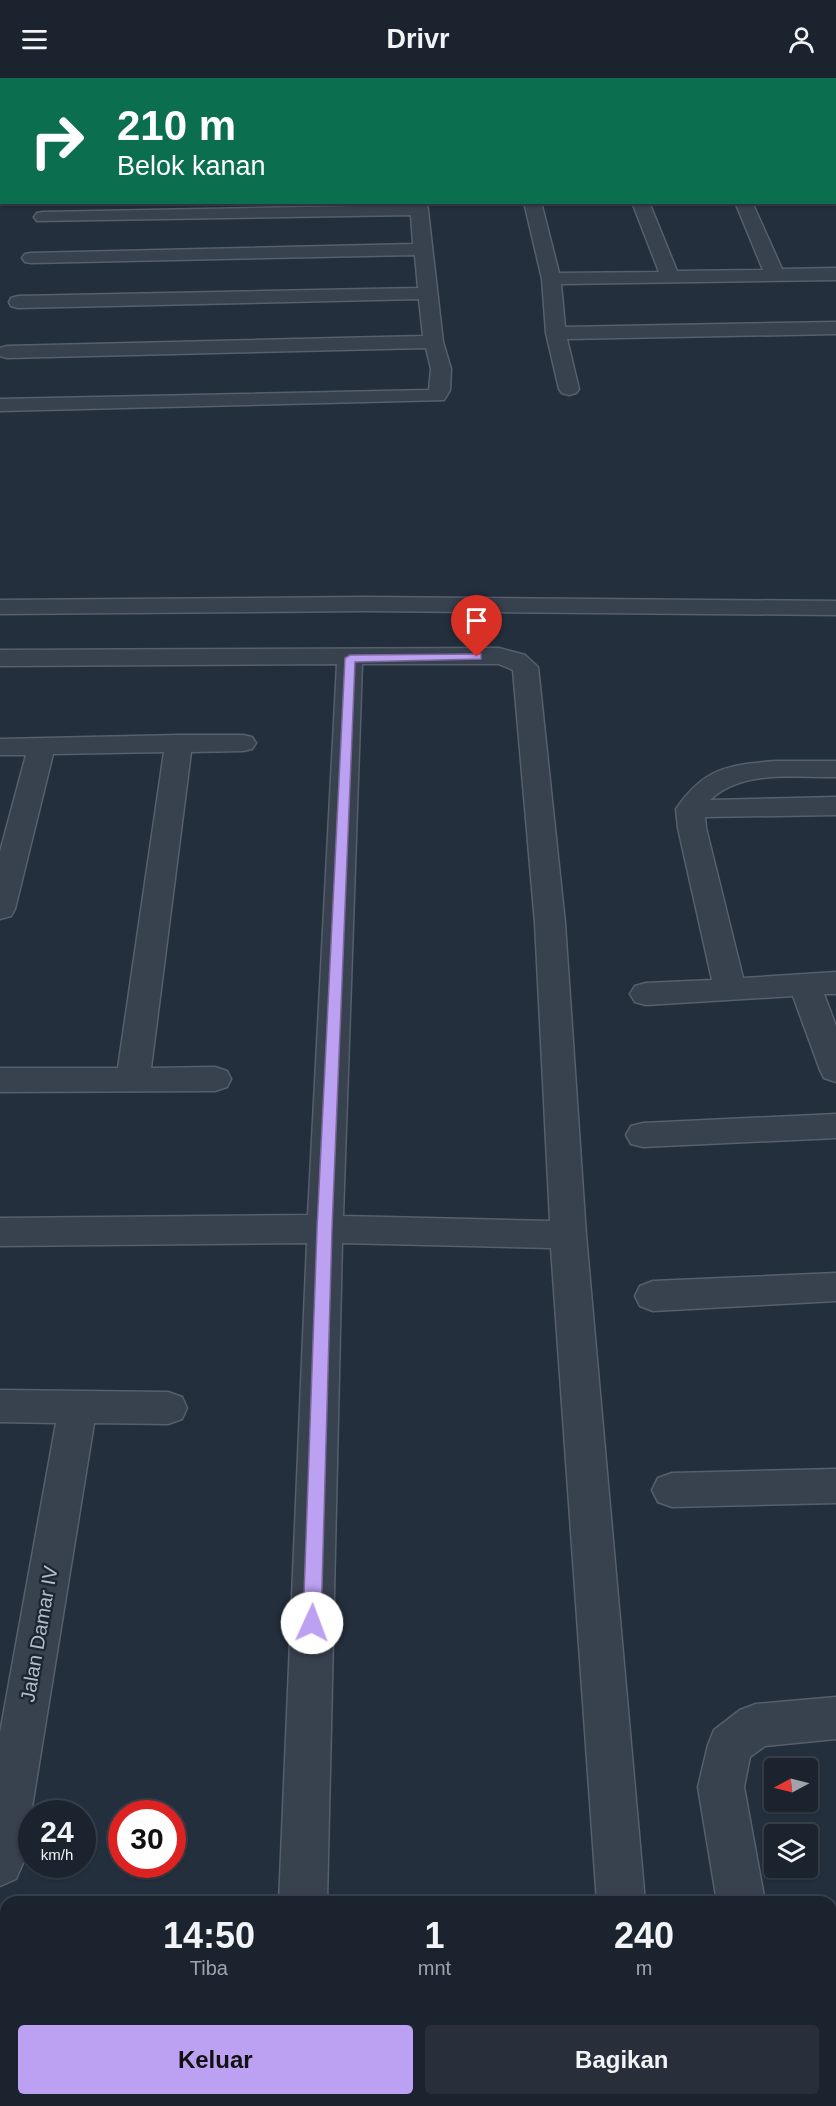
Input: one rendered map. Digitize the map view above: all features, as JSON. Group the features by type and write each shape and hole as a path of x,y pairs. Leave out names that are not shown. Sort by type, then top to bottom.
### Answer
{"street":[{"path":"532,204 551,279 556,333 569,389"},
{"path":"641,204 670,277"},
{"path":"744,204 775,275"},
{"path":"0,405 437,396 442,387 437,351 432,342 418,206 46,210 25,280 5,360 432,342"},
{"path":"25,280 424,249"},
{"path":"551,279 836,274"},
{"path":"25,280 428,293"},
{"path":"556,333 836,328"},
{"path":"0,607 376,604 836,608"},
{"path":"0,658 499,656 516,660 525,667 550,923 568,1235 621,1896"},
{"path":"303,1896 325,1229 350,658"},
{"path":"133,1079 178,743"},
{"path":"0,747 243,743"},
{"path":"0,909 41,747"},
{"path":"730,988 692,828 690,809 696,796 724,777 751,771 836,769"},
{"path":"690,809 836,806"},
{"path":"646,994 821,984 836,1070"},
{"path":"0,1080 215,1079"},
{"path":"642,1135 836,1126"},
{"path":"0,1232 325,1229 568,1235"},
{"path":"653,1296 836,1287"},
{"path":"0,1406 168,1408"},
{"name":"Jalan Damar IV","path":"0,1863 78,1406"},
{"path":"672,1491 836,1486"},
{"path":"740,1896 721,1787 730,1745 756,1725 836,1718"}],"route":[{"path":"312,1623 325,1229 350,658 477,657"}]}
